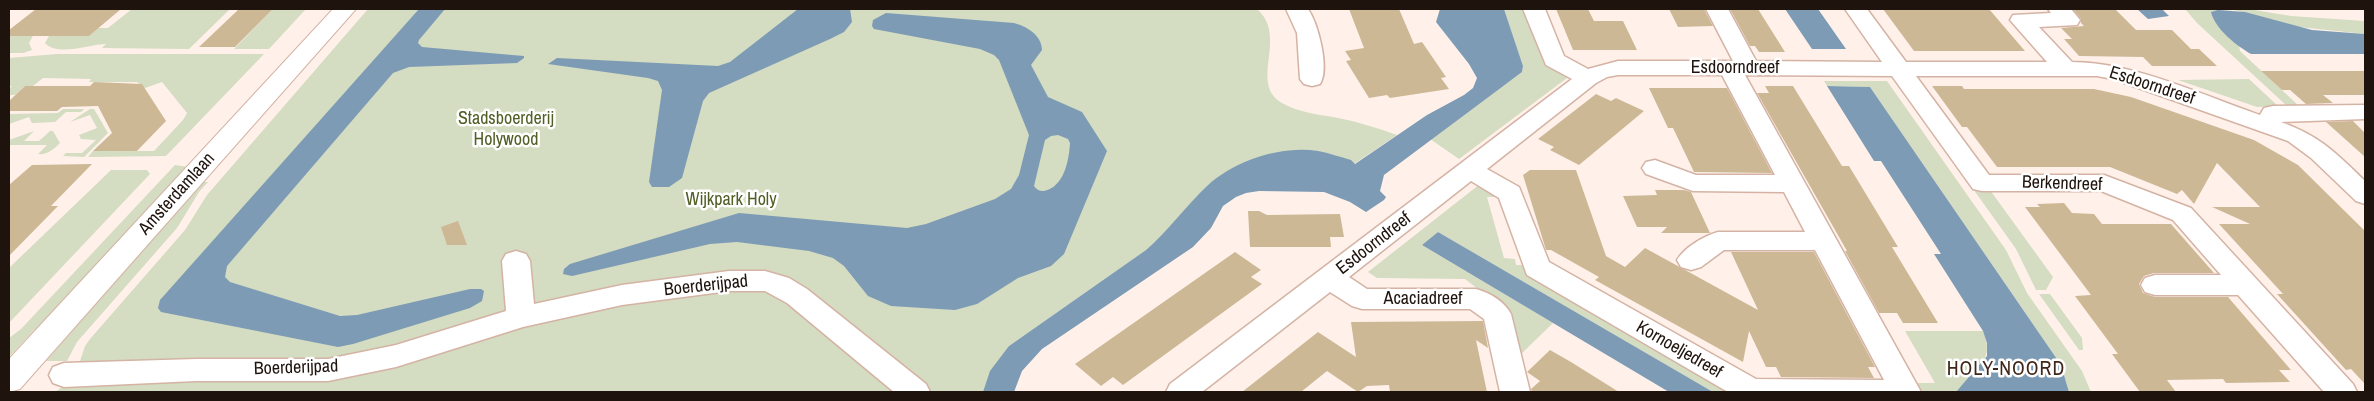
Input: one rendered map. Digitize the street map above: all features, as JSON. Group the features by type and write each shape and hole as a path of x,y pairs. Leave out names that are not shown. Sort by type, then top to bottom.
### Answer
{"street":[{"name":"Amsterdamlaan","path":"9,380 345,9"},
{"path":"1297,9 1304,20 1308,38 1312,79"},
{"path":"1534,9 1554,60 1588,78"},
{"path":"1717,9 1738,67"},
{"path":"1856,9 1902,69"},
{"path":"2059,9 2070,20 2021,20 2066,69"},
{"name":"Kornoeljedreef","path":"1470,170 1510,193 1537,268 1750,391 1906,392 1791,184 1738,67"},
{"name":"Esdoorndreef","path":"1181,392 1330,279 1588,78 1600,71 1618,68 2066,69 2118,73 2267,125 2306,141 2365,195"},
{"name":"Berkendreef","path":"1902,69 1982,183 2104,183 2182,214 2342,392"},
{"path":"2267,125 2273,113 2365,112"},
{"path":"1655,168 1693,184 1791,184"},
{"path":"1691,260 1718,240 1823,241"},
{"path":"516,261 521,317"},
{"name":"Acaciadreef","path":"1330,279 1362,299 1476,299 1497,314 1516,392"},
{"name":"Boerderijpad","path":"64,375 196,370 328,370 396,356 521,317 622,295 729,281 765,280 779,285 797,296 915,392"},
{"path":"2155,285 2244,285"}],"green space":[{"path":"132,9 230,9 189,49 102,48 106,44 74,49 57,49 45,43 49,36 89,36 98,28 108,28"},
{"path":"273,9 306,9 269,49 234,49"},
{"name":"Wijkpark Holy","path":"368,9 1257,9 1266,20 1270,33 1268,84 1272,94 1282,103 1302,111 1353,121 1397,135 1354,164 1271,154 1249,161 1224,174 1208,185 1164,234 1146,250 1009,346 997,392 55,392 74,379 85,346 90,339 185,230 207,195"},
{"path":"1504,9 1529,9 1549,64 1571,75 1459,159 1430,139 1522,72 1523,66"},
{"path":"2185,9 2248,9 2291,16 2365,21 2365,34 2299,27 2234,10 2213,11 2221,28 2239,45 2240,51 2299,106 2287,106 2197,23"},
{"path":"26,31 34,34 29,43 32,50 23,53 9,53 9,36 20,36"},
{"path":"57,54 264,54 166,156 88,157 93,151 154,151 183,120 187,113 162,82 145,88 137,82 89,82 91,79 43,78 33,86 25,86 15,95 9,95 9,89 12,86 9,86 9,58"},
{"path":"2249,79 2278,106 2257,107 2178,80"},
{"path":"1824,81 1887,81 2006,250 2027,293 2082,371 2091,392 2069,392 2061,365 1870,87 1827,86"},
{"path":"63,109 84,109 81,112 66,112 55,122 32,123 29,117 9,124 9,114 58,113"},
{"path":"90,109 94,109 108,133 84,157 63,156 66,153 82,153 96,140 81,139 79,135 97,128 90,115 70,122"},
{"path":"34,131 24,141 39,141 50,131 53,131 60,143 50,152 44,154 38,154 47,145 9,145 9,140"},
{"path":"175,165 188,167 40,329 35,329 9,357 9,338 21,329"},
{"path":"111,170 147,170 150,174 9,323 9,268"},
{"path":"198,182 208,182 199,192 177,228 77,342 67,361 46,361 74,329 70,329"},
{"path":"1480,184 1499,197 1487,197 1504,258 1515,259 1516,265 1523,265 1739,392 1713,392 1438,232 1422,245 1553,323 1517,358 1504,309 1465,279 1377,278 1368,272"},
{"path":"1971,186 1990,190 2053,277 2046,290 2036,290 2016,249"},
{"path":"2039,294 2050,294 2082,338 2083,350 2079,350"},
{"path":"1905,331 1983,331 1987,350 1985,358 1976,372 1956,392 1918,392 1913,383 1935,383"}],"water":[{"path":"419,9 445,9 419,40 418,43 422,47 524,56 524,58 517,63 409,67 393,73 227,266 225,277 230,282 340,316 357,315 470,289 481,289 484,291 482,301 470,308 338,347 161,312 158,308 160,300"},
{"path":"798,9 850,9 852,22 844,32 830,39 709,93 703,101 682,178 669,187 652,187 649,182 662,90 658,81 548,64 557,58 718,66 730,62"},
{"path":"1440,9 1504,9 1523,66 1522,72 1384,175 1380,191 1386,197 1384,200 1366,212 1350,202 1324,192 1259,191 1236,197 1223,206 1211,228 1193,247 1042,349 1022,371 1014,392 983,392 990,371 1009,346 1146,250 1191,202 1218,177 1244,162 1289,150 1318,151 1351,160 1355,164 1427,115 1473,88 1477,78 1469,64 1436,22"},
{"path":"1785,9 1818,9 1846,49 1812,49"},
{"path":"2137,9 2162,9 2169,16 2148,19"},
{"path":"2218,10 2245,12 2312,30 2365,34 2365,54 2251,54 2233,42 2217,25 2211,12"},
{"path":"886,13 1014,23 1028,29 1039,40 1042,50 1031,65 1048,97 1082,112 1107,151 1064,254 1051,266 1018,278 977,304 955,310 891,306 868,296 844,266 833,258 809,251 737,242 710,244 572,276 563,274 564,269 570,264 739,213 907,228 926,224 995,199 1011,189 1019,175 1029,135 999,60 994,55 980,49 874,29 872,26 873,20","holes":["1058,135 1068,139 1070,143 1067,165 1061,179 1051,189 1038,190 1034,186 1045,140 1051,136"]},
{"path":"1827,86 1870,87 2061,365 2069,392 1956,392 1987,356 1987,343 1983,331 1934,254 1941,254 1881,161 1874,161"},
{"path":"1438,232 1713,392 1669,392 1422,245"}],"building":[{"path":"36,9 121,9 89,36 9,36 9,30"},
{"path":"239,9 273,9 235,47 199,47"},
{"path":"1349,9 1399,9 1414,44 1422,42 1446,77 1441,78 1449,89 1390,98 1387,95 1369,98 1346,61 1351,60 1345,51 1364,48"},
{"path":"1556,9 1588,9 1594,21 1623,21 1637,50 1573,50"},
{"path":"1669,9 1704,9 1713,26 1678,27"},
{"path":"1730,9 1758,9 1785,52 1759,52 1755,46 1750,46"},
{"path":"1883,9 1989,9 2025,51 1914,51"},
{"path":"2073,9 2115,9 2136,30 2172,30 2191,49 2199,49 2217,66 2152,66 2143,57 2079,56 2064,39 2072,39 2061,28 2084,26"},
{"path":"2261,71 2365,71 2365,95 2323,95 2333,103 2306,104 2290,90 2282,90"},
{"path":"94,82 142,84 166,121 137,151 93,151 112,133 98,106 62,107 57,111 9,111 9,101 25,86 90,86"},
{"path":"1765,86 1793,86 1842,166 1849,166 1898,247 1892,247 1938,323 1903,323 1897,313 1879,313 1845,251 1847,251 1757,93 1769,93"},
{"path":"1932,86 1962,86 1964,89 2094,89 2131,97 2254,140 2298,165 2365,231 2365,384 2351,369 2346,370 2277,294 2283,294 2219,224 2250,224 2212,207 2260,207 2217,163 2194,204 2182,190 2177,194 2110,167 1997,167 1967,127 1962,127"},
{"path":"1649,88 1727,88 1772,173 1694,172 1673,128 1668,128"},
{"path":"1596,94 1611,101 1616,98 1644,111 1579,165 1550,150 1554,147 1538,139"},
{"path":"2353,121 2365,133 2365,157 2326,122"},
{"path":"92,164 51,206 58,206 9,256 9,185 32,165"},
{"path":"1530,170 1576,170 1606,256 1625,267 1645,248 1758,310 1731,252 1814,252 1875,367 1868,367 1874,378 1781,377 1776,367 1766,367 1749,331 1743,362 1595,280 1599,277 1551,250 1546,250 1523,175"},
{"path":"1655,190 1684,190 1691,192 1710,233 1661,233 1667,227 1637,227 1623,196 1657,195"},
{"path":"2064,203 2072,213 2094,214 2102,224 2171,224 2214,273 2154,273 2144,276 2139,284 2143,293 2155,297 2228,297 2291,370 2279,370 2290,382 2226,383 2223,379 2167,380 2176,392 2140,392 2112,354 2118,354 2075,296 2091,295 2025,207 2040,207 2037,204"},
{"path":"1248,211 1259,211 1267,215 1340,214 1344,237 1330,237 1331,247 1250,247"},
{"path":"458,221 467,245 447,245 441,227"},
{"path":"1235,252 1261,270 1251,277 1262,284 1123,385 1113,377 1101,386 1075,364"},
{"path":"1483,321 1488,348 1476,340 1487,392 1390,392 1389,385 1367,386 1358,392 1327,371 1301,392 1242,392 1318,332 1356,357 1351,322"},
{"path":"1550,350 1619,392 1532,392 1531,389 1540,381 1527,372"}],"district":[{"name":"HOLY-NOORD","path":"2006,370"}],"park label":[{"name":"Stadsboerderij Holywood","path":"506,129"}]}
